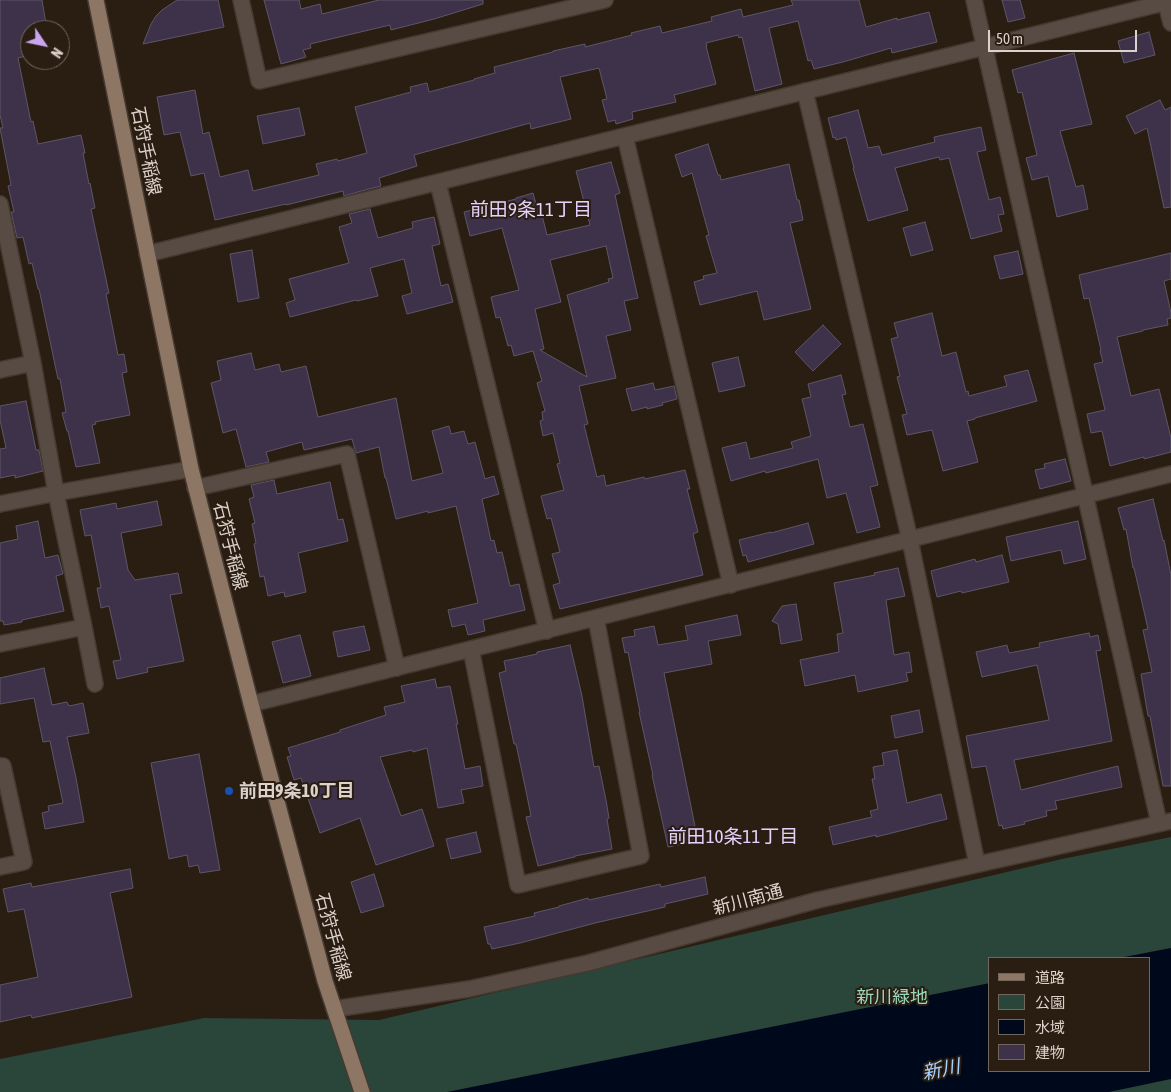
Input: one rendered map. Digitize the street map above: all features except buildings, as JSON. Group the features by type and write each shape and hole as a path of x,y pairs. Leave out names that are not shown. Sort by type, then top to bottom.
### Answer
{"main road":[{"name":"石狩手稲線","path":"96,0 190,469 325,981 362,1092"}],"street":[{"path":"241,0 259,81 605,0"},
{"path":"974,0 1086,496 1165,822"},
{"path":"147,254 1169,2 1171,24"},
{"path":"805,91 910,540 977,864"},
{"path":"625,136 731,585"},
{"path":"438,182 547,630"},
{"path":"0,204 4,240 33,363 56,493 95,684"},
{"path":"0,370 33,363"},
{"path":"195,488 347,454 397,668"},
{"path":"0,504 190,469"},
{"path":"251,704 1171,474"},
{"path":"471,650 518,885 641,856 596,618"},
{"path":"0,644 84,627"},
{"path":"0,766 3,766 24,862 0,867"},
{"name":"新川南通","path":"334,1009 469,989 588,963 818,900 1165,822"}],"green space":[{"name":"新川緑地","path":"1171,837 1171,1092 0,1092 0,1059 204,1018 379,1020 1062,859"}],"water":[{"name":"新川","path":"1171,948 1171,1079 1109,1092 447,1092 988,983 988,1072 1151,1072 1151,957 1124,957"}],"place":[{"name":"前田9条10丁目","path":"229,791"}],"district":[{"name":"前田9条11丁目","path":"531,210"},
{"name":"前田10条11丁目","path":"733,837"}]}
